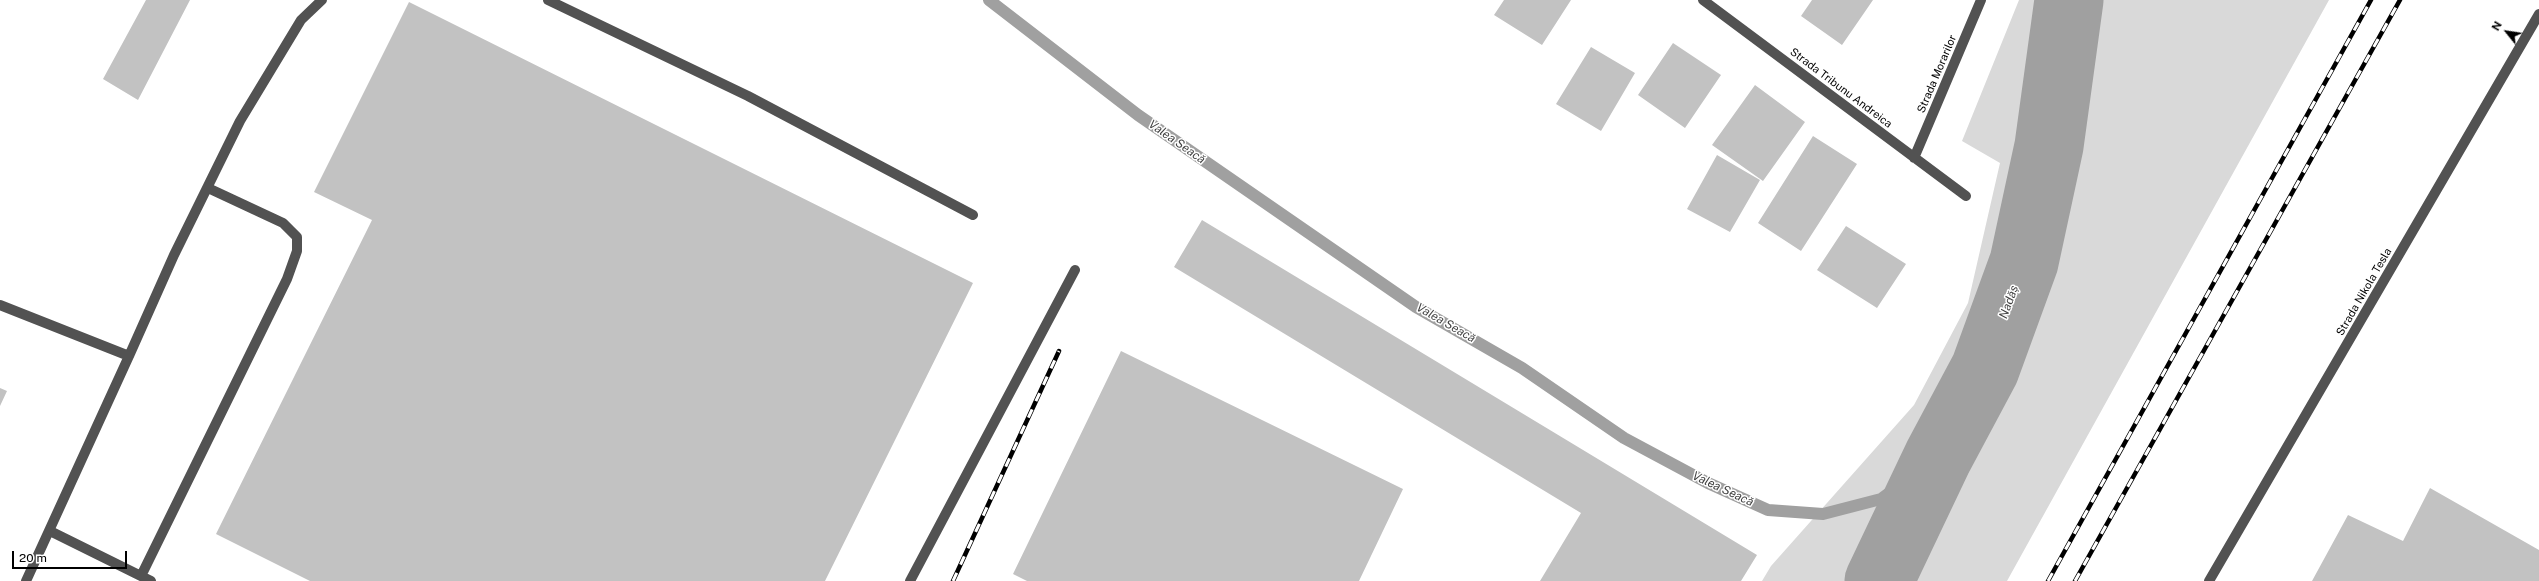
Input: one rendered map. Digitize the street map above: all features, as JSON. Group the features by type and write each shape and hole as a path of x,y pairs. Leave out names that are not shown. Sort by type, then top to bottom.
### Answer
{"street":[{"path":"26,581 174,255 240,121 301,20 322,0"},
{"path":"548,0 748,96 973,215"},
{"name":"Strada Tribunu Andreica","path":"1702,0 1966,196"},
{"name":"Strada Morarilor","path":"1914,158 1981,0"},
{"name":"Strada Nikola Tesla","path":"2209,581 2539,14"},
{"path":"141,576 287,280 297,251 297,237 283,223 208,188"},
{"path":"910,581 1074,270"},
{"path":"0,305 128,356"},
{"path":"50,531 151,581"}],"shaded area":[{"path":"2019,0 2329,0 2007,581 1762,581 1771,566 1914,405 1968,303 2000,163 1962,141"}],"building":[{"path":"146,0 190,0 138,100 103,79"},
{"path":"1504,0 1571,0 1542,45 1494,15"},
{"path":"1812,0 1873,0 1842,45 1801,16"},
{"path":"409,2 973,283 825,581 310,581 216,534 372,220 314,192"},
{"path":"1673,43 1721,75 1685,128 1638,95"},
{"path":"1591,47 1635,73 1601,131 1556,104"},
{"path":"1755,85 1805,122 1763,181 1712,145"},
{"path":"1813,136 1857,164 1801,251 1758,223"},
{"path":"1717,155 1760,180 1730,232 1687,209"},
{"path":"1202,220 1757,555 1741,581 1540,581 1581,513 1174,267"},
{"path":"1846,226 1906,264 1877,308 1817,270"},
{"path":"1121,351 1403,489 1359,581 1027,581 1013,574"},
{"path":"0,388 7,391 0,406"},
{"path":"2430,488 2539,550 2539,581 2312,581 2348,515 2403,541"}],"waterway":[{"name":"Valea Seacă","path":"989,0 1138,115 1416,307 1522,368 1624,438 1708,483 1768,510 1823,514 1881,499 1938,457"},
{"name":"Nadăș","path":"1879,581 1938,457 1985,369 2024,262 2049,146 2069,0"}],"railway":[{"path":"2048,581 2371,0"},
{"path":"2075,581 2400,0"},
{"path":"953,581 1059,351"}]}
